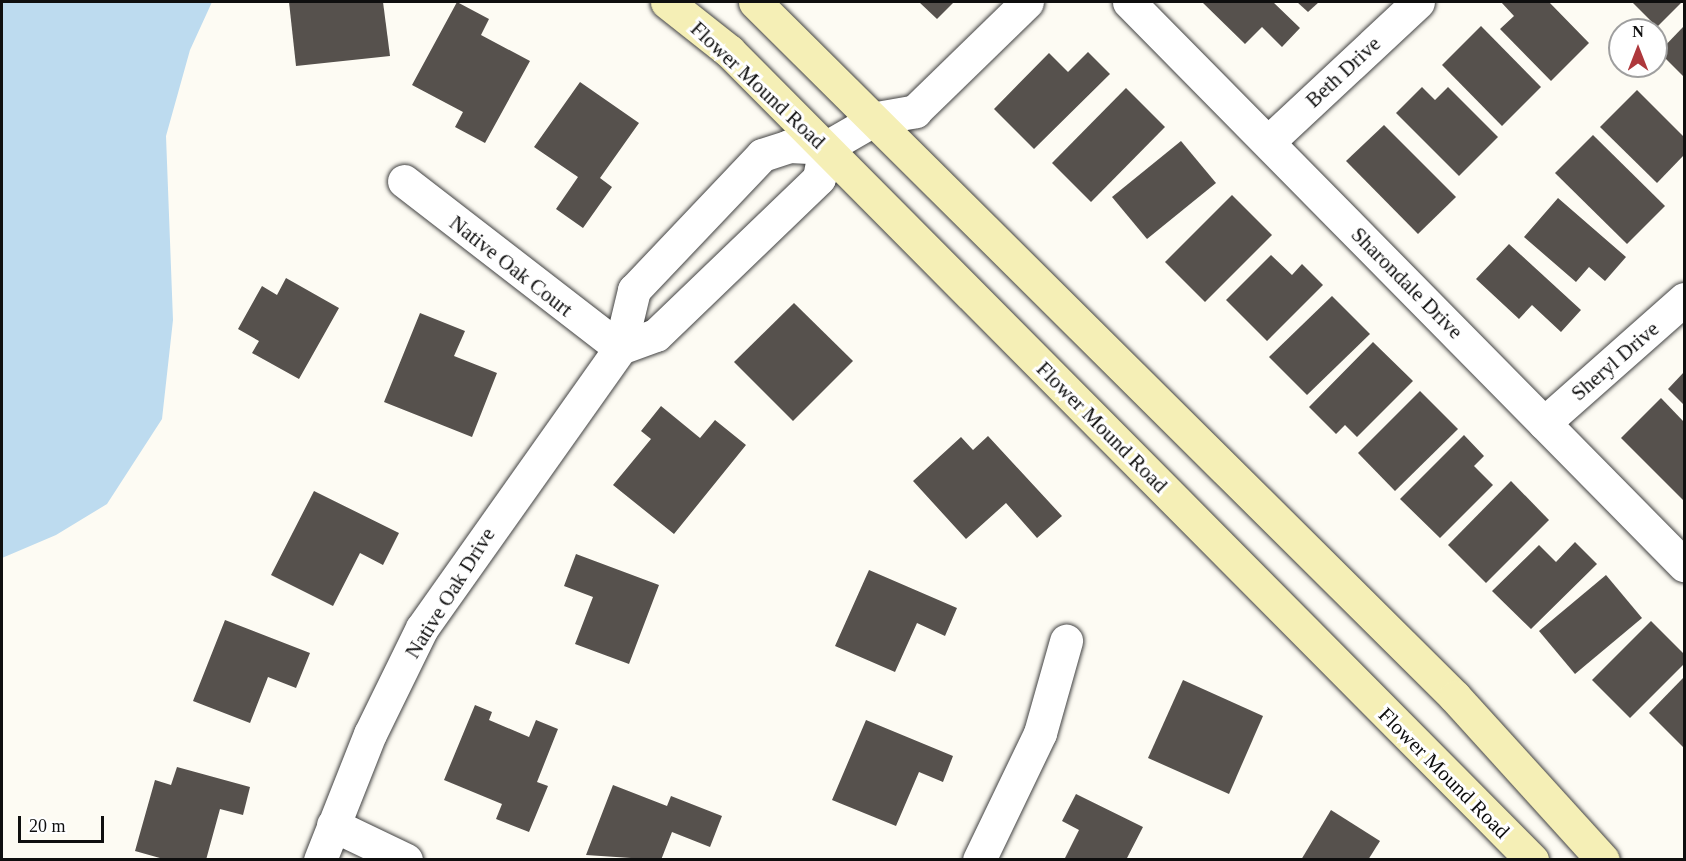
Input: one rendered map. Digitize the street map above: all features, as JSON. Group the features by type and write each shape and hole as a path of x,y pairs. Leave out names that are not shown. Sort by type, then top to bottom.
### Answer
{"main road":[{"name":"Flower Mound Road","path":"667,2 729,51 1532,860"},
{"path":"755,2 877,118 1455,697 1603,860"}],"street":[{"path":"620,348 656,335 819,178 825,148 877,118 915,111 1028,2"},
{"name":"Sharondale Drive","path":"1129,2 1684,565"},
{"name":"Beth Drive","path":"1268,142 1418,2"},
{"name":"Native Oak Drive","path":"320,860 370,734 422,628 620,348 634,290 762,155 789,146 825,148"},
{"name":"Native Oak Court","path":"404,181 620,348"},
{"name":"Sheryl Drive","path":"1544,423 1684,299"},
{"path":"979,860 1040,733 1066,641"},
{"path":"333,825 406,860"}],"water":[{"path":"2,2 212,2 190,50 166,136 173,320 162,419 107,504 56,535 2,558"}],"building":[{"path":"289,2 383,2 390,56 296,66"},
{"path":"457,2 489,19 481,35 530,61 485,143 455,127 463,112 412,85"},
{"path":"919,2 954,2 937,19"},
{"path":"1202,2 1273,2 1300,28 1282,47 1262,27 1245,44"},
{"path":"1297,2 1319,2 1308,12"},
{"path":"1501,2 1549,2 1589,43 1551,81 1500,29 1514,16"},
{"path":"1632,2 1682,2 1666,18 1648,18"},
{"path":"1481,26 1541,87 1502,126 1442,65"},
{"path":"1684,26 1684,77 1668,61 1668,43"},
{"path":"1088,52 1110,74 1034,149 994,109 1049,53 1068,72"},
{"path":"580,82 639,123 600,178 612,187 583,228 556,209 578,177 534,147"},
{"path":"1422,87 1435,100 1448,87 1498,137 1459,176 1396,113"},
{"path":"1126,88 1165,127 1091,202 1052,163"},
{"path":"1637,90 1684,137 1684,155 1657,183 1600,127"},
{"path":"1384,125 1456,197 1418,234 1346,161"},
{"path":"1593,135 1665,206 1627,244 1555,173"},
{"path":"1181,141 1216,183 1147,239 1112,197"},
{"path":"1232,195 1272,235 1205,302 1165,262"},
{"path":"1558,198 1626,257 1605,281 1589,267 1576,282 1524,237"},
{"path":"1509,244 1581,310 1561,332 1532,305 1519,319 1476,279"},
{"path":"1271,255 1292,275 1302,264 1323,285 1267,341 1226,300"},
{"path":"286,278 339,308 299,379 252,353 259,341 238,329 262,286 277,295"},
{"path":"1332,296 1370,334 1307,395 1269,357"},
{"path":"794,303 853,361 793,421 734,362"},
{"path":"420,313 465,331 454,356 497,373 472,437 384,402"},
{"path":"1373,342 1413,381 1357,437 1345,425 1336,434 1309,407"},
{"path":"1684,372 1684,405 1668,389"},
{"path":"1420,391 1458,429 1395,491 1358,453"},
{"path":"1661,398 1684,422 1684,501 1621,438"},
{"path":"661,406 700,438 715,420 746,445 674,534 613,485 651,439 641,431"},
{"path":"1464,435 1484,456 1474,466 1493,485 1440,538 1400,499"},
{"path":"988,436 1062,516 1037,538 1006,503 966,539 913,481 961,437 973,450"},
{"path":"1511,481 1549,520 1486,583 1448,545"},
{"path":"314,491 399,533 383,565 360,553 333,606 271,575"},
{"path":"1575,542 1597,564 1531,629 1492,591 1539,545 1556,562"},
{"path":"576,554 659,585 629,664 575,644 593,597 564,586"},
{"path":"869,570 957,608 945,636 917,623 895,672 835,646"},
{"path":"1606,575 1642,618 1575,674 1539,631"},
{"path":"225,620 310,653 296,688 268,677 250,723 193,701"},
{"path":"1651,621 1684,654 1684,664 1630,718 1592,680"},
{"path":"1684,677 1684,748 1649,713"},
{"path":"1183,680 1263,716 1229,794 1148,758"},
{"path":"475,705 492,712 489,720 529,737 536,720 558,729 537,782 548,786 529,832 496,819 502,804 444,780"},
{"path":"866,720 953,756 943,782 919,772 896,826 832,800"},
{"path":"177,767 250,787 243,815 220,809 206,860 167,860 135,851 155,780 171,785"},
{"path":"613,785 667,806 671,796 722,816 710,847 672,832 661,860 586,855"},
{"path":"1076,794 1143,827 1126,860 1064,860 1079,830 1062,821"},
{"path":"1331,810 1380,841 1368,860 1301,860"}]}
